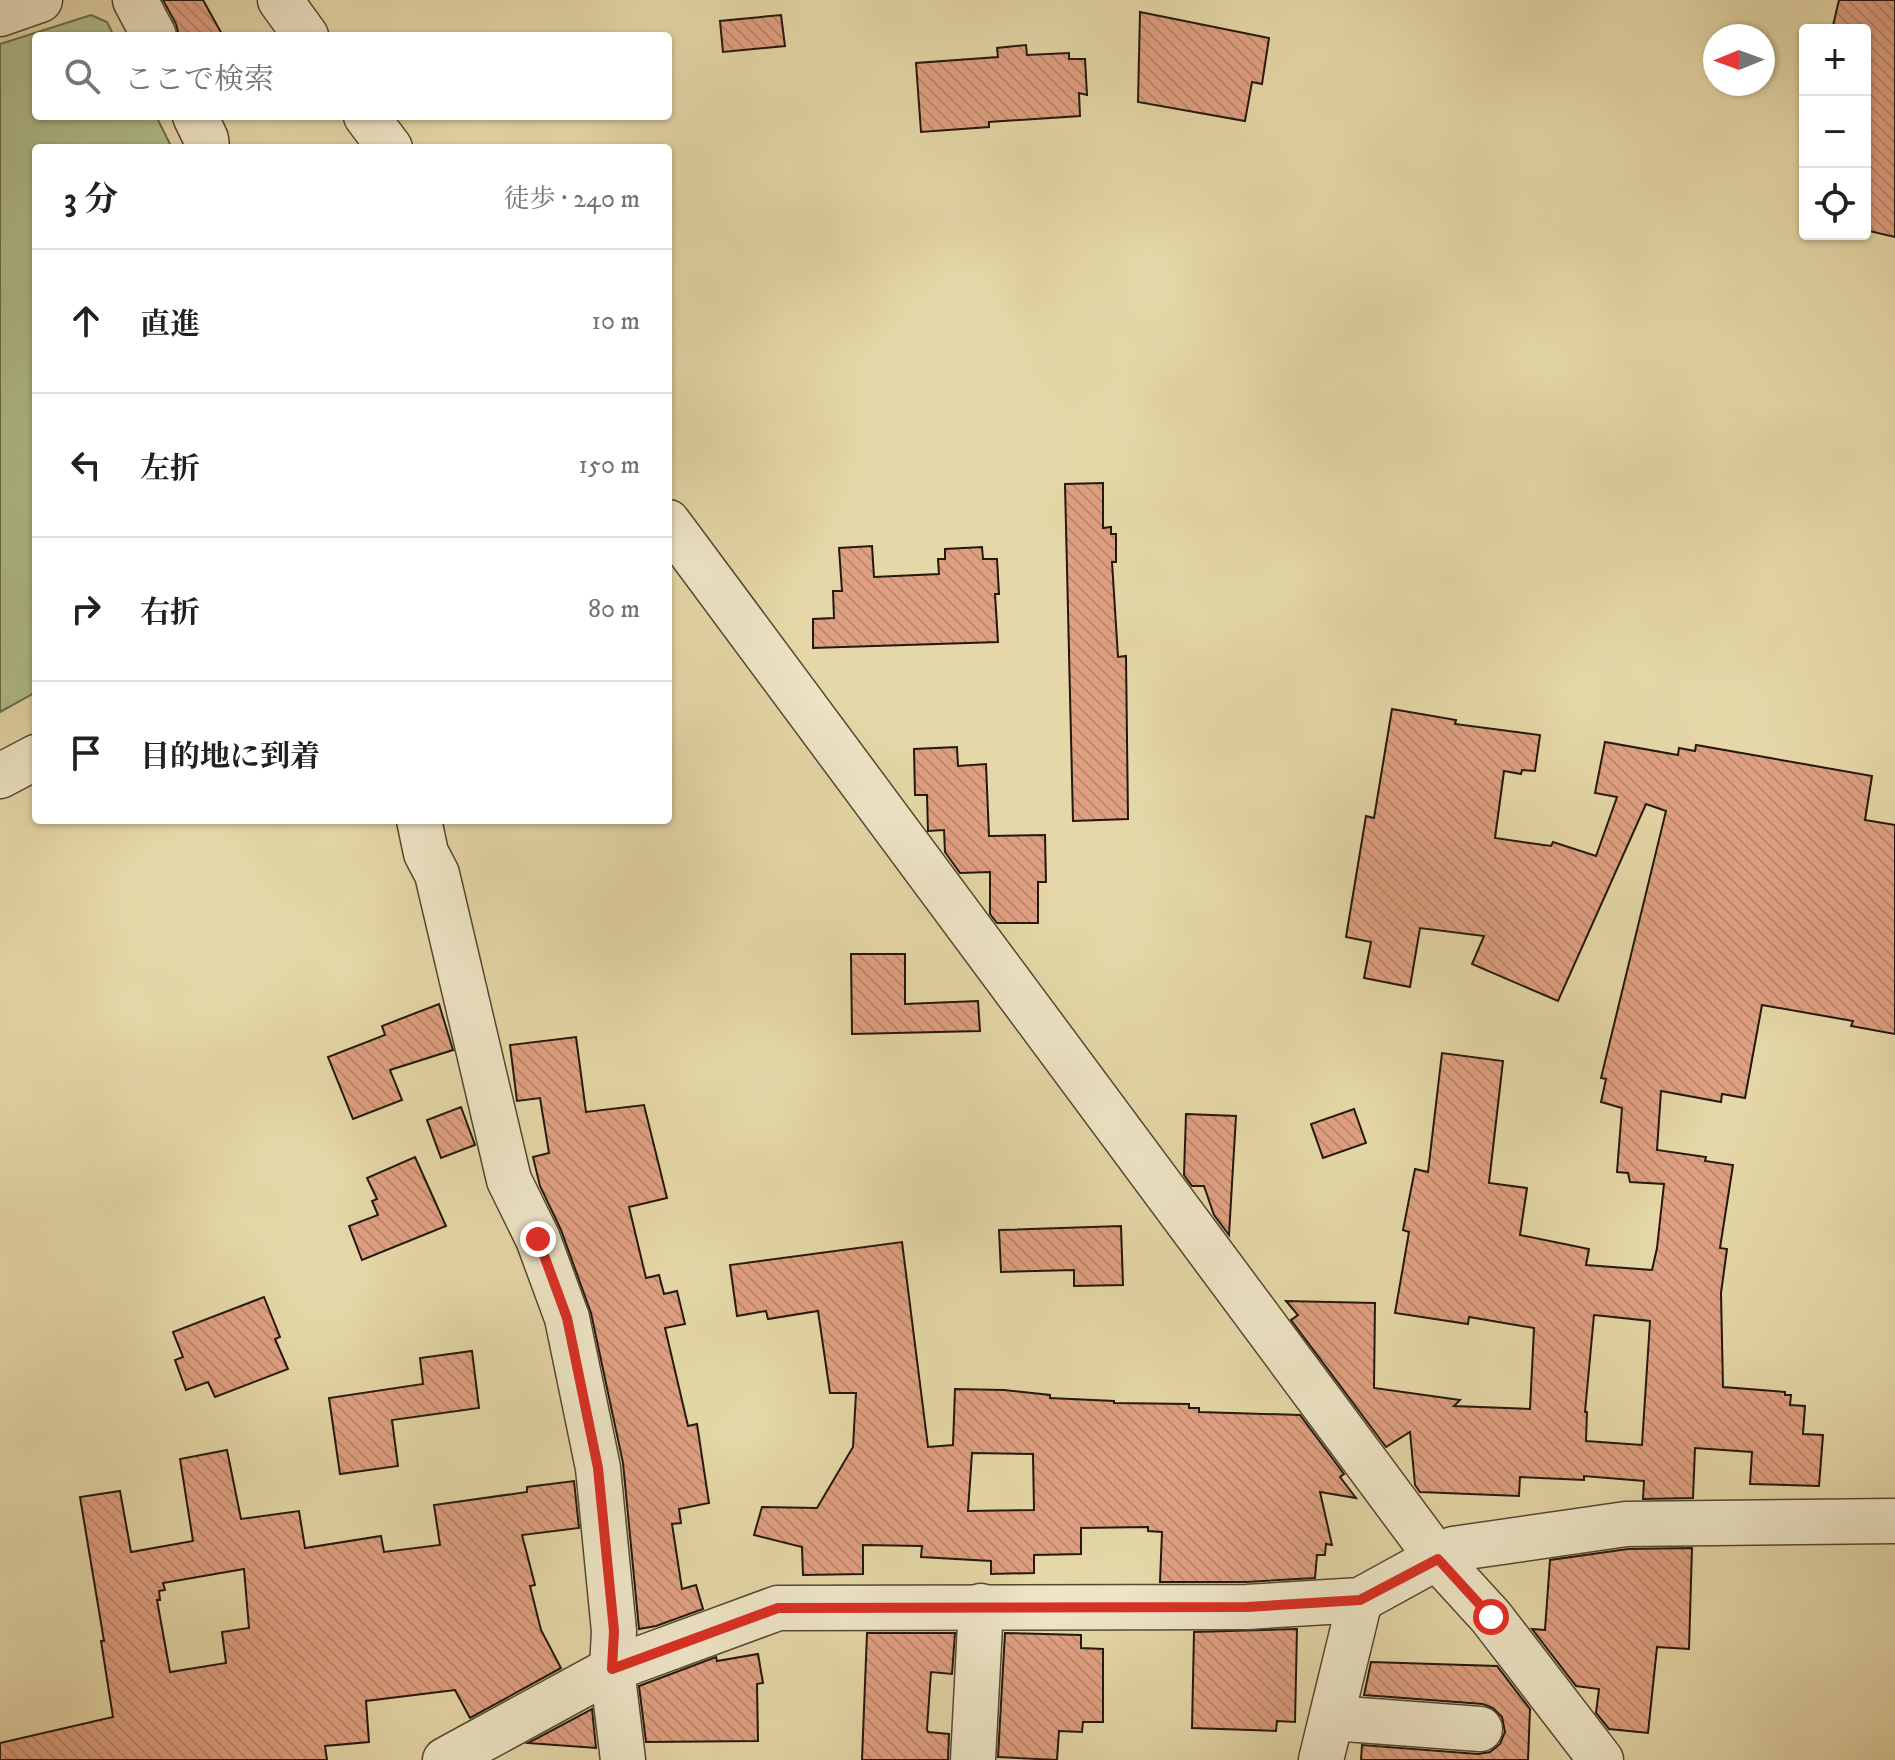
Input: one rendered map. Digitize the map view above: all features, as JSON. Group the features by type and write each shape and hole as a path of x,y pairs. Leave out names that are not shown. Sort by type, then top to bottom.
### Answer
{"street":[{"path":"0,14 40,0"},
{"path":"135,0 152,32"},
{"path":"280,0 303,32"},
{"path":"197,120 207,144"},
{"path":"369,120 387,144"},
{"path":"672,527 1438,1559 1491,1617 1601,1760"},
{"path":"0,776 32,759"},
{"path":"420,824 426,853 437,874 509,1180 538,1239 567,1318 598,1468 614,1631 612,1669 623,1760"},
{"path":"445,1760 612,1669 778,1608 1247,1607 1360,1600 1453,1549 1626,1524 1895,1521"},
{"path":"1321,1760 1360,1600"},
{"path":"973,1760 981,1606"},
{"path":"1332,1718 1480,1729"}],"green space":[{"path":"91,15 107,22 112,32 38,32"},
{"path":"32,34 32,120 158,120 170,144 32,144 32,694 0,712 0,44"}],"building":[{"path":"163,0 203,0 221,32 178,32"},
{"path":"1839,0 1895,0 1895,237 1871,231 1871,24 1833,24"},
{"path":"1140,12 1269,38 1262,84 1252,82 1245,121 1138,102"},
{"path":"781,15 785,46 723,52 720,21"},
{"path":"1026,45 1027,55 1069,53 1069,59 1085,59 1087,95 1079,93 1080,116 989,122 989,127 921,132 916,63 998,57 997,48"},
{"path":"1103,483 1103,528 1111,527 1111,534 1116,534 1116,562 1112,562 1118,657 1126,656 1128,819 1073,821 1065,484"},
{"path":"872,546 874,577 939,574 938,559 945,559 945,549 982,547 983,559 997,559 999,594 995,594 998,642 813,648 813,619 834,618 833,591 842,591 839,548"},
{"path":"1392,709 1456,720 1455,724 1540,735 1535,771 1522,770 1521,774 1504,771 1495,838 1551,846 1553,842 1596,856 1617,797 1595,793 1605,742 1678,755 1679,748 1695,751 1696,745 1872,776 1865,820 1895,825 1895,1034 1851,1026 1853,1021 1762,1005 1745,1098 1722,1094 1721,1102 1661,1091 1657,1150 1706,1157 1705,1161 1733,1165 1720,1248 1727,1249 1721,1293 1723,1387 1785,1392 1785,1395 1791,1395 1790,1405 1805,1406 1803,1434 1823,1435 1819,1486 1750,1484 1752,1452 1695,1448 1693,1498 1643,1499 1644,1481 1584,1476 1584,1480 1520,1477 1519,1496 1420,1492 1415,1485 1410,1432 1386,1447 1291,1320 1298,1315 1286,1301 1375,1303 1374,1388 1460,1400 1454,1406 1530,1409 1534,1328 1469,1317 1468,1324 1395,1313 1409,1232 1403,1230 1415,1169 1428,1172 1442,1053 1503,1061 1489,1183 1527,1188 1520,1235 1589,1249 1586,1265 1652,1270 1657,1248 1664,1184 1630,1182 1628,1173 1617,1172 1622,1108 1601,1102 1606,1079 1601,1078 1666,811 1646,804 1558,1001 1472,964 1484,936 1420,928 1410,987 1364,978 1371,942 1346,937 1366,816 1374,818","holes":["1594,1315 1650,1321 1642,1445 1586,1441 1585,1412"]},
{"path":"957,747 958,766 986,764 989,836 1045,835 1046,882 1038,882 1038,923 997,923 990,914 990,872 960,873 945,852 944,830 928,831 927,795 915,795 914,749"},
{"path":"851,954 905,954 905,1004 978,1001 980,1031 852,1034"},
{"path":"439,1004 453,1050 390,1070 402,1100 353,1119 328,1057 385,1035 382,1026"},
{"path":"576,1037 586,1112 644,1105 667,1198 629,1207 646,1278 659,1275 664,1294 677,1291 685,1324 665,1328 688,1426 697,1424 709,1503 679,1509 681,1523 672,1524 682,1589 696,1585 703,1609 639,1629 623,1463 591,1313 561,1230 540,1186 533,1157 549,1153 540,1098 517,1101 510,1045"},
{"path":"461,1107 475,1145 441,1158 427,1120"},
{"path":"1354,1109 1366,1143 1323,1158 1311,1124"},
{"path":"1186,1114 1236,1116 1229,1235 1214,1215 1204,1186 1192,1186 1184,1175"},
{"path":"415,1157 446,1226 362,1260 349,1226 378,1215 372,1201 377,1199 367,1178"},
{"path":"1121,1226 1123,1285 1074,1286 1074,1270 1001,1272 999,1230"},
{"path":"902,1242 928,1447 953,1445 955,1389 1004,1390 1050,1395 1050,1398 1114,1403 1189,1404 1189,1408 1199,1408 1199,1412 1300,1415 1344,1474 1340,1477 1356,1498 1320,1492 1332,1545 1326,1544 1325,1555 1317,1555 1315,1578 1160,1582 1162,1532 1148,1531 1148,1527 1081,1528 1081,1554 1034,1555 1034,1573 991,1574 991,1561 921,1557 922,1546 863,1545 863,1574 803,1575 802,1547 754,1535 762,1507 817,1508 853,1447 856,1393 830,1393 818,1311 768,1319 766,1311 737,1316 730,1265","holes":["972,1453 1033,1454 1034,1510 968,1511"]},
{"path":"264,1297 280,1337 275,1339 288,1369 215,1397 208,1382 186,1390 175,1360 183,1357 173,1332"},
{"path":"472,1351 479,1408 392,1420 398,1466 340,1474 329,1398 423,1384 420,1358"},
{"path":"227,1450 241,1519 299,1511 305,1548 381,1536 384,1552 440,1545 434,1505 527,1492 527,1487 574,1481 579,1528 522,1535 535,1585 530,1586 541,1630 561,1668 470,1718 455,1690 366,1701 369,1742 325,1746 327,1760 0,1760 0,1743 113,1717 80,1497 120,1491 131,1552 193,1541 180,1459","holes":["244,1569 249,1628 222,1632 226,1663 170,1672 157,1600 160,1600 159,1591 165,1590 163,1583"]},
{"path":"1692,1548 1689,1649 1657,1647 1648,1733 1609,1729 1596,1713 1599,1689 1576,1686 1532,1629 1545,1630 1550,1560 1628,1549"},
{"path":"1297,1629 1295,1722 1277,1721 1276,1731 1192,1728 1194,1632"},
{"path":"867,1633 955,1633 952,1674 931,1672 927,1729 928,1732 949,1734 948,1760 862,1760"},
{"path":"1005,1633 1081,1635 1081,1648 1103,1649 1103,1722 1083,1722 1082,1732 1059,1731 1057,1760 998,1757"},
{"path":"758,1654 763,1683 757,1684 758,1741 646,1742 639,1686 716,1657 717,1661"},
{"path":"1371,1662 1497,1666 1530,1709 1528,1760 1361,1760 1362,1745 1478,1754 1490,1752 1500,1744 1505,1732 1502,1717 1483,1704 1364,1695"},
{"path":"592,1709 596,1748 528,1743"}],"route":[{"path":"538,1239 567,1318 598,1468 614,1631 612,1669 778,1608 1247,1607 1360,1600 1438,1559 1491,1617"}]}
